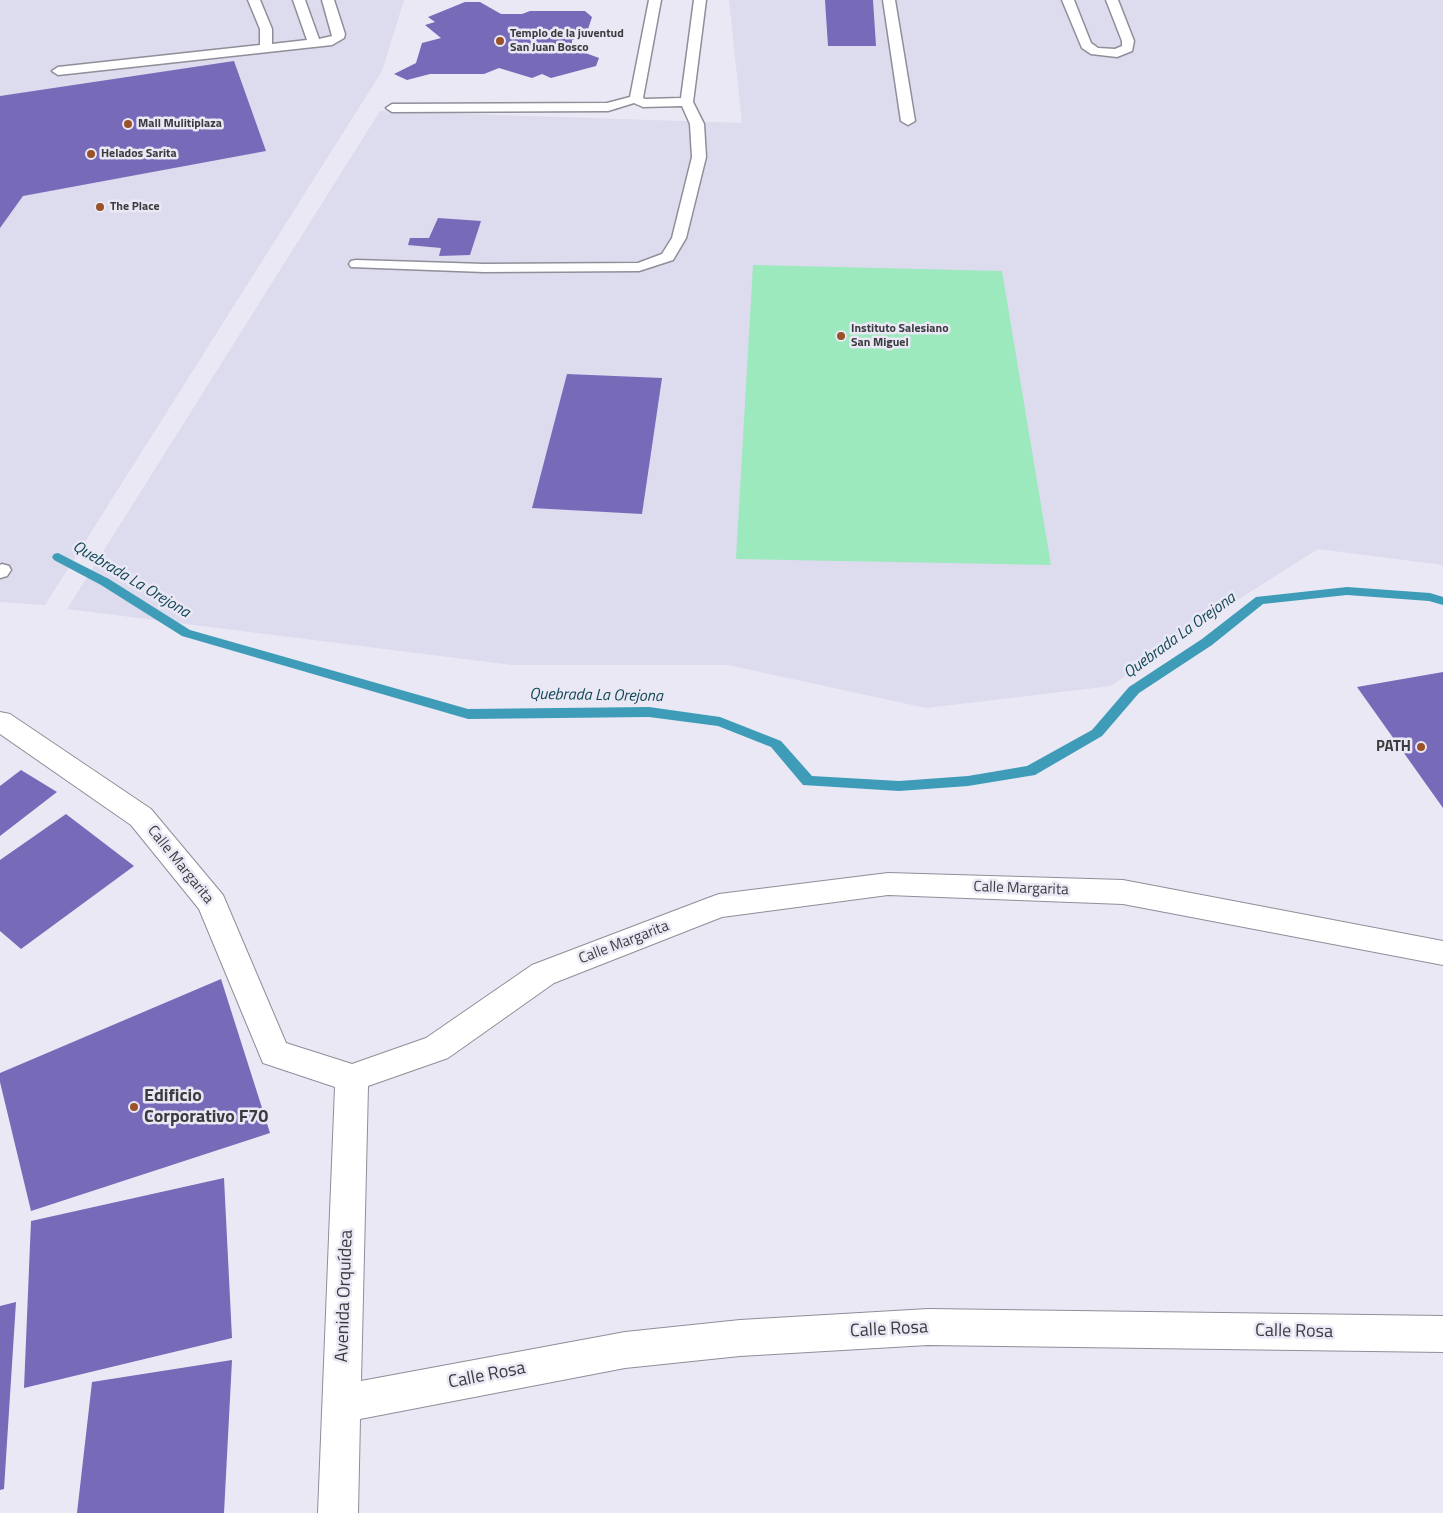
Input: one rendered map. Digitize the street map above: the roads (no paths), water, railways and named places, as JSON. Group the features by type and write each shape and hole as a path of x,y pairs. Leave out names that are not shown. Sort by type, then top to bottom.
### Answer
{"street":[{"name":"Calle Margarita","path":"0,721 140,817 212,903 274,1053 352,1078 437,1048 543,974 719,906 888,884 1123,892 1443,953"},
{"name":"Avenida Orquídea","path":"338,1513 352,1078"},
{"name":"Calle Rosa","path":"341,1404 625,1350 740,1338 928,1327 1443,1334"}],"lane":[{"path":"254,0 266,30 266,48"},
{"path":"299,0 314,43"},
{"path":"58,70 332,41 338,38 339,34 328,0"},
{"path":"636,99 655,0"},
{"path":"356,264 484,268 639,267 668,257 679,238 699,157 697,124 687,102 700,0"},
{"path":"889,0 908,121"},
{"path":"1068,0 1086,45 1095,51 1116,53 1128,48 1128,41 1112,0"},
{"path":"392,108 608,107 636,99 643,103 687,102"}],"waterway":[{"name":"Quebrada La Orejona","path":"58,557 105,582 186,633 468,714 649,712 720,722 776,744 808,781 899,786 968,781 1030,771 1097,733 1134,690 1207,642 1260,600 1347,591 1430,597 1443,601"}],"place":[{"name":"Templo de la juventud San Juan Bosco","path":"500,41"},
{"name":"Mall Mulitiplaza","path":"128,124"},
{"name":"Helados Sarita","path":"91,154"},
{"name":"The Place","path":"100,207"},
{"name":"Instituto Salesiano San Miguel","path":"841,336"},
{"name":"PATH","path":"1421,747"},
{"name":"Edificio Corporativo F70","path":"134,1107"}]}
